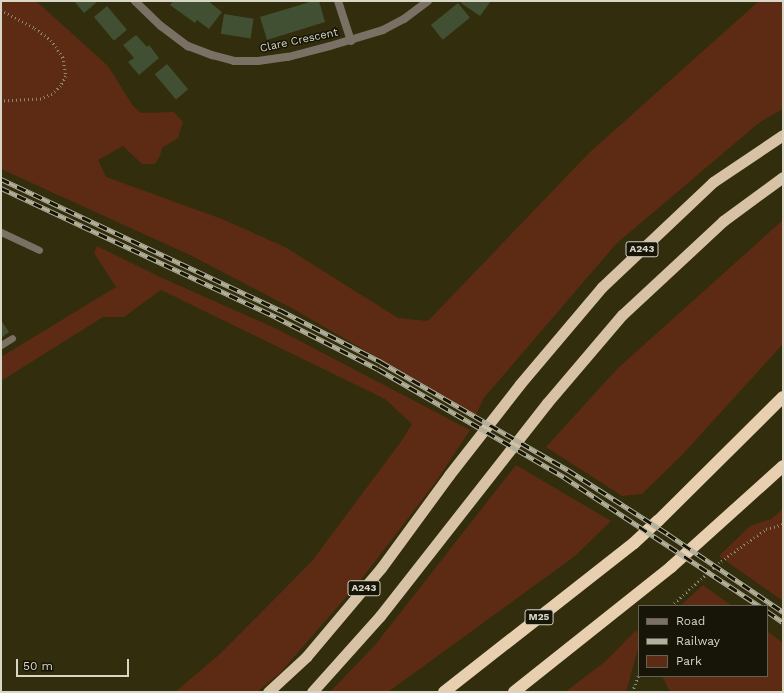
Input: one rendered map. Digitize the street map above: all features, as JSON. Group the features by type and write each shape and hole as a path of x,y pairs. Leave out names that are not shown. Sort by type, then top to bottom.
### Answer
{"highway":[{"name":"A243","path":"268,692 306,657 381,568 450,474 520,384 602,286 713,182 783,135"},
{"name":"A243","path":"312,692 380,616 547,403 622,315 723,221 783,177"},
{"name":"M25","path":"444,692 634,543 783,397"},
{"path":"514,692 671,567 783,466"}],"street":[{"name":"Clare Crescent","path":"135,1 161,26 188,46 234,61 258,61 288,57 351,41 382,30 404,19 428,1"},
{"path":"338,1 351,41"}],"lane":[{"path":"1,232 39,250"},
{"path":"1,345 12,338"}],"path":[{"path":"1,10 35,28 51,40 63,57 66,76 61,86 52,94 41,99 1,100"},
{"path":"672,605 721,561 766,529 783,524"},
{"path":"632,692 638,677"}],"green space":[{"path":"1,1 36,1 108,66 133,106 141,113 174,112 183,122 178,138 162,148 160,156 155,164 142,164 123,146 98,160 106,177 222,219 285,247 398,318 428,321 589,153 759,1 783,1 783,109 760,122 616,244 483,399 476,415 297,311 190,255 1,169"},
{"path":"783,220 783,344 682,455 642,494 622,496 546,447 617,369"},
{"path":"97,246 160,277 277,329 470,430 435,483 360,581 280,673 257,692 175,692 220,654 312,561 400,443 412,424 385,399 161,290 124,317 103,317 1,381 1,357 116,287 94,253"},
{"path":"516,465 611,521 575,556 388,692 330,692 375,645"},
{"path":"783,509 783,601 719,556 750,526 771,519"},
{"path":"703,585 731,605 681,605"},
{"path":"636,630 638,634 638,649 627,689 624,692 565,692 606,661"},
{"path":"768,632 783,643 783,692 674,692 669,690 662,677 768,677"}],"building":[{"path":"74,1 96,1 97,2 84,13"},
{"path":"173,1 208,1 222,12 209,29 197,20 195,23 170,5"},
{"path":"313,1 319,1 325,22 267,40 260,17"},
{"path":"463,1 491,1 480,16 461,3"},
{"path":"458,3 470,18 443,40 431,25"},
{"path":"107,6 127,30 114,41 94,17"},
{"path":"224,14 254,19 251,38 221,34"},
{"path":"136,35 147,47 149,45 159,58 139,75 128,62 134,58 123,45"},
{"path":"167,64 188,89 176,100 155,74"},
{"path":"1,320 9,332 1,338"}],"railway":[{"path":"1,179 280,310 381,362 568,470 668,534 783,612"},
{"path":"1,188 276,317 378,369 564,477 758,605"},
{"path":"768,612 783,622"}]}
